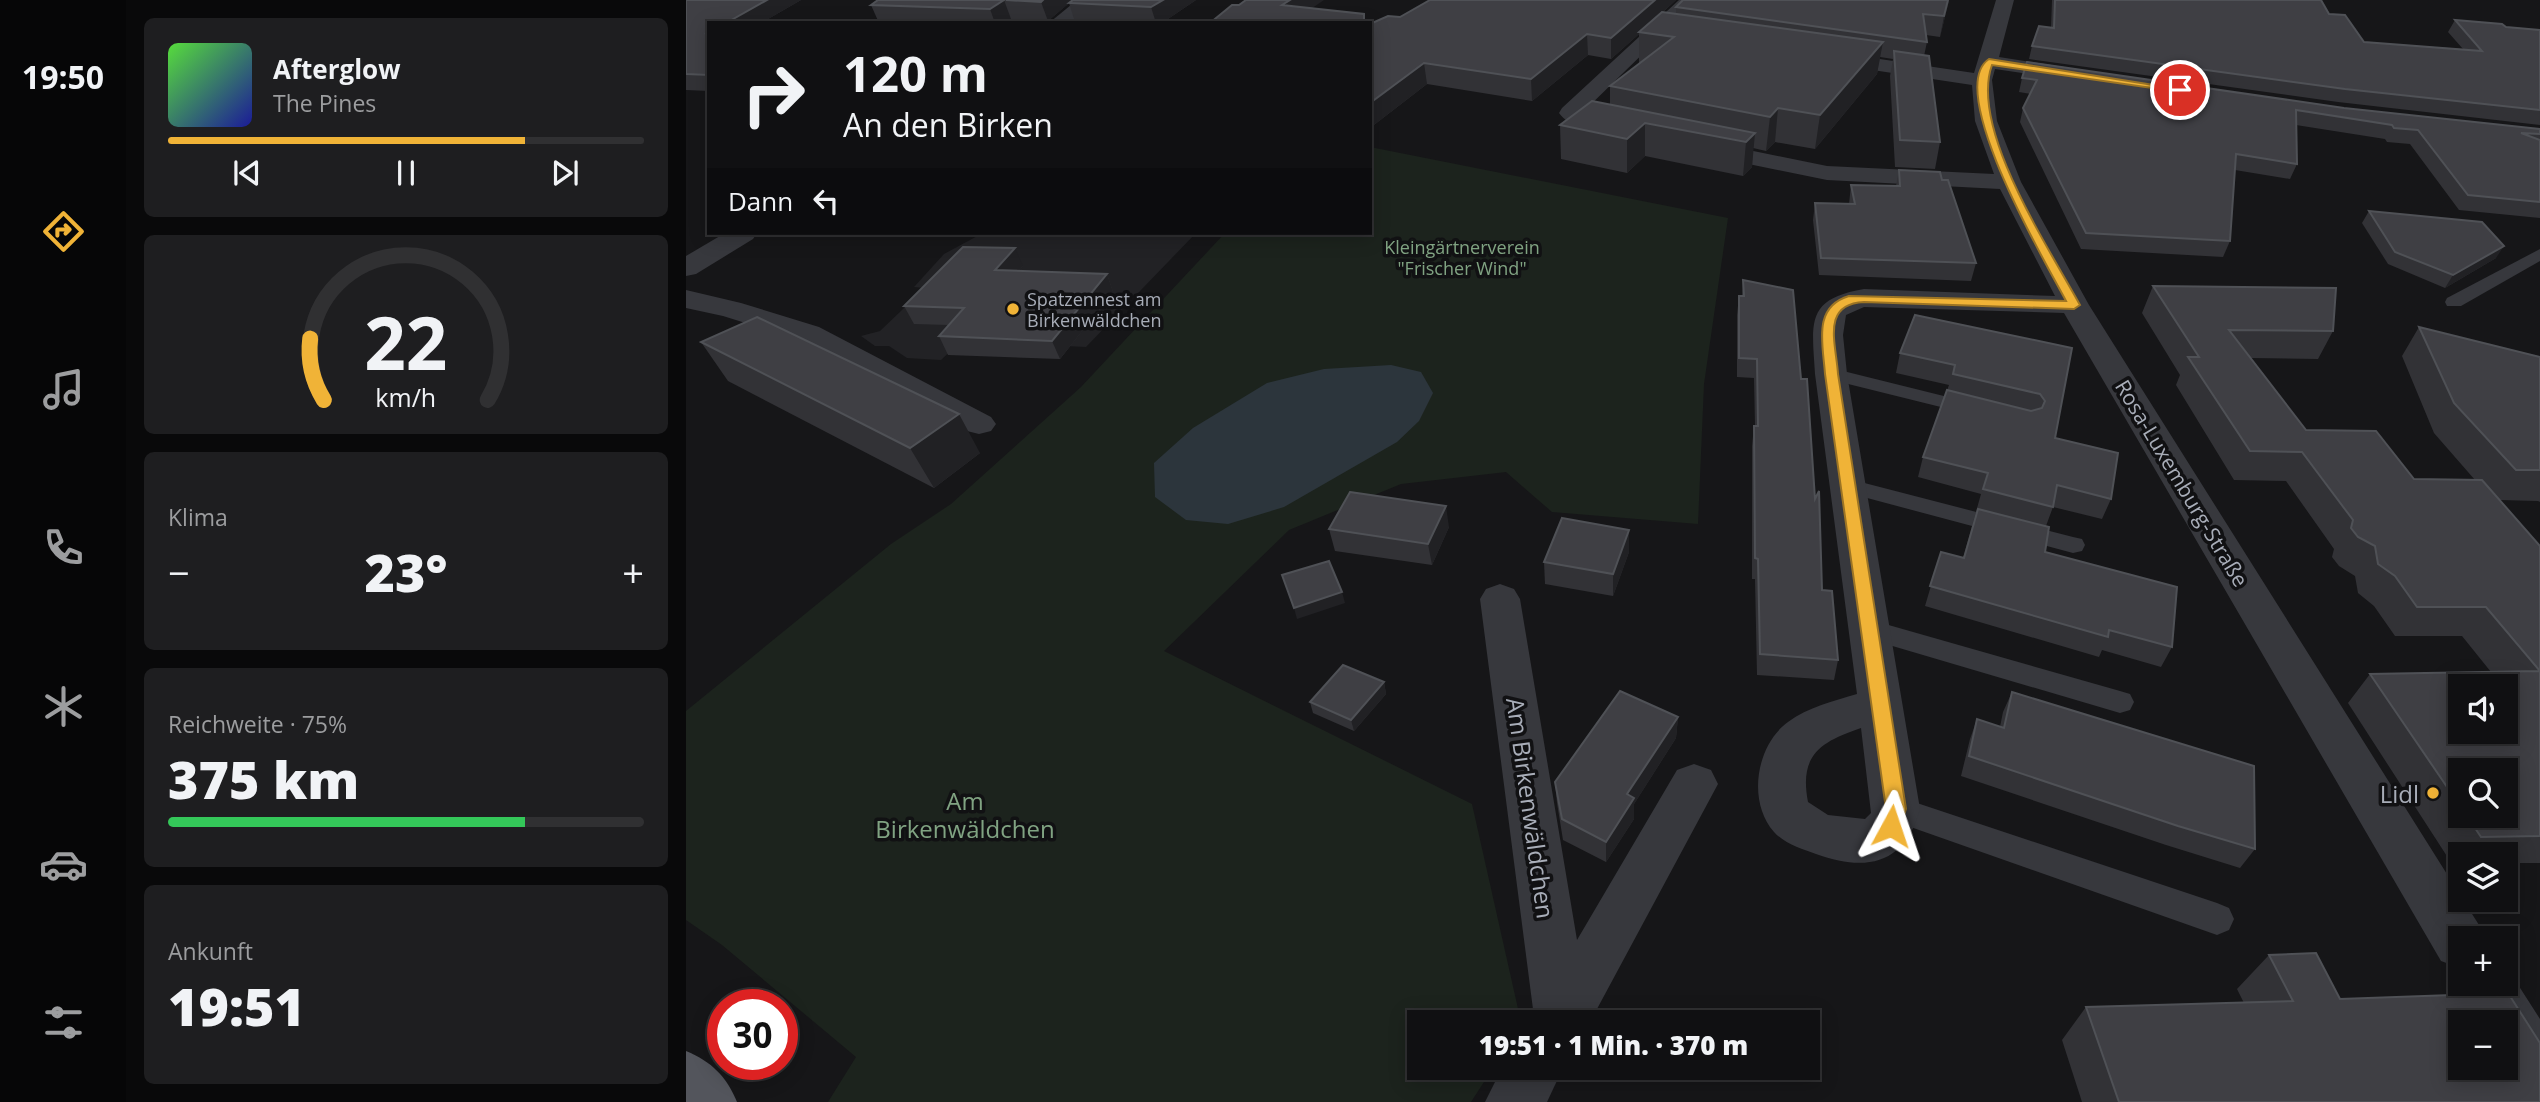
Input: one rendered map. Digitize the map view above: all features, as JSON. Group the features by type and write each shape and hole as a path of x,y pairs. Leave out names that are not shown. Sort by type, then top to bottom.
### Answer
{"main road":[{"path":"686,1080 707,1102"}],"street":[{"path":"1061,21 1088,0"},
{"path":"1646,136 1582,122 1570,113 1689,0"},
{"name":"Rosa-Luxemburg-Straße","path":"2005,0 1986,71 1986,121 2009,182 2074,305 2450,926"},
{"path":"1654,32 1681,36"},
{"path":"1802,54 2098,78"},
{"path":"1672,141 1826,173 2009,182"},
{"path":"686,268 741,235"},
{"path":"686,299 731,309 808,333 979,424"},
{"path":"1880,704 1801,737 1787,754 1783,767 1782,797 1788,814 1808,830 1853,841 1875,839 1891,826 1896,809 1831,374 1828,318 1836,306 1849,299 2074,305"},
{"name":"Am Birkenwäldchen","path":"1500,599 1560,1010"},
{"name":"Am Birkenwäldchen","path":"1567,1010 1694,784"},
{"path":"2493,996 2540,1071"},
{"path":"1515,1102 1527,1080"}],"lane":[{"path":"2454,302 2540,254"},
{"path":"1831,374 1999,415"},
{"path":"1849,486 2073,545"},
{"path":"1871,630 2120,702"},
{"path":"1896,809 2217,919"}],"shaded area":[{"name":"Spatzennest am Birkenwäldchen","path":"979,235 1194,235 1086,347 961,341 941,360 907,358 889,346 875,346 861,336 880,331 925,288 914,287 944,254"},
{"path":"1391,365 1421,372 1433,393 1419,421 1397,442 1284,507 1228,524 1186,520 1155,497 1154,463 1193,428 1267,383 1324,369"}],"green space":[{"name":"Am Birkenwäldchen","path":"1372,147 1728,218 1704,384 1698,524 1552,512 1506,472 1401,484 1289,530 1164,651 1472,804 1518,1010 1407,1010 1407,1080 1485,1080 1471,1102 828,1102 856,1057 798,1009 798,989 775,989 722,945 686,920 686,711 891,544 951,504 1081,387 1223,235 1372,235"}],"building":[{"path":"686,0 767,0 730,21 707,21 707,75 686,74"},
{"path":"878,0 1004,0 990,9 871,5"},
{"path":"1006,0 1043,0 1041,2"},
{"path":"1073,0 1163,0 1151,7 1069,3"},
{"path":"1246,0 1290,0 1282,5 1364,14 1364,21 1212,21 1232,5 1239,5"},
{"path":"1430,0 1655,0 1611,38 1587,34 1531,79 1424,63 1372,102 1372,23 1388,16 1400,17"},
{"path":"1683,0 1948,0 1944,16 1923,14 1927,42 1676,7"},
{"path":"2055,0 2321,0 2329,14 2345,15 2364,42 2482,51 2455,20 2540,30 2540,110 2345,89 2032,46 2039,26 2054,28"},
{"path":"1662,12 1883,42 1820,115 1778,108 1770,117 1610,86 1674,37 1639,32"},
{"path":"1894,51 1929,56 1940,142 1900,140"},
{"path":"2027,62 2344,108 2540,129 2540,134 2521,133 2540,140 2540,202 2468,195 2418,130 2296,110 2297,164 2236,154 2230,241 2086,233 2023,108 2037,80 2022,78"},
{"path":"1592,101 1755,133 1746,142 1645,123 1627,139 1560,125"},
{"path":"1899,170 1940,172 1942,180 1948,180 1976,263 1821,258 1815,203 1855,204 1851,185 1900,186"},
{"path":"2369,211 2482,222 2504,246 2453,275 2395,252"},
{"path":"963,247 1015,248 995,270 1107,274 1052,341 939,336 964,308 904,306"},
{"path":"1743,280 1793,290 1801,379 1807,379 1815,499 1819,491 1822,590 1832,591 1838,660 1760,654 1758,559 1755,558 1754,426 1758,426 1757,359 1739,358 1739,296 1744,296"},
{"path":"2153,286 2336,288 2333,331 2229,330 2306,430 2376,431 2414,479 2482,480 2540,546 2540,671 2486,607 2417,607 2395,576 2378,564 2375,546 2358,537 2351,528 2353,520 2302,452 2250,451 2188,357 2199,357"},
{"path":"1915,315 2072,348 2055,438 2118,453 2111,499 2057,485 2053,507 1983,489 1988,473 1923,457 1947,390 2031,411 2042,408 2045,401 2040,394 1953,374 1955,365 1900,353"},
{"path":"757,317 959,414 910,448 701,342"},
{"path":"2419,327 2540,357 2540,470 2516,470 2454,403"},
{"path":"1350,492 1446,506 1428,544 1329,529"},
{"path":"1978,509 2049,527 2045,552 2177,587 2172,647 2109,630 2108,637 1930,586 1941,552 1964,558"},
{"path":"1562,518 1629,530 1613,574 1544,562"},
{"path":"1329,561 1342,592 1294,608 1282,575"},
{"path":"1343,665 1384,682 1351,720 1310,702"},
{"path":"2540,671 2540,836 2481,837 2475,828 2518,828 2518,758 2448,758 2448,788 2370,674"},
{"path":"1620,691 1678,717 1627,794 1634,798 1606,842 1562,819 1555,782"},
{"path":"2012,692 2254,766 2255,849 1969,756 1977,719 2004,728"},
{"path":"2316,953 2340,999 2510,996 2540,1043 2540,1102 2119,1102 2086,1007 2293,1001 2269,955"}],"place":[{"name":"Spatzennest am Birkenwäldchen","path":"1013,309"},
{"name":"Lidl","path":"2433,793"}],"route":[{"path":"1891,826 1896,809 1831,374 1828,318 1836,306 1849,299 1864,298 2074,305 2009,182 1986,121 1982,80 1989,62 2180,90"}],"park label":[{"name":"Kleingärtnerverein \"Frischer Wind\"","path":"1462,257"}]}
